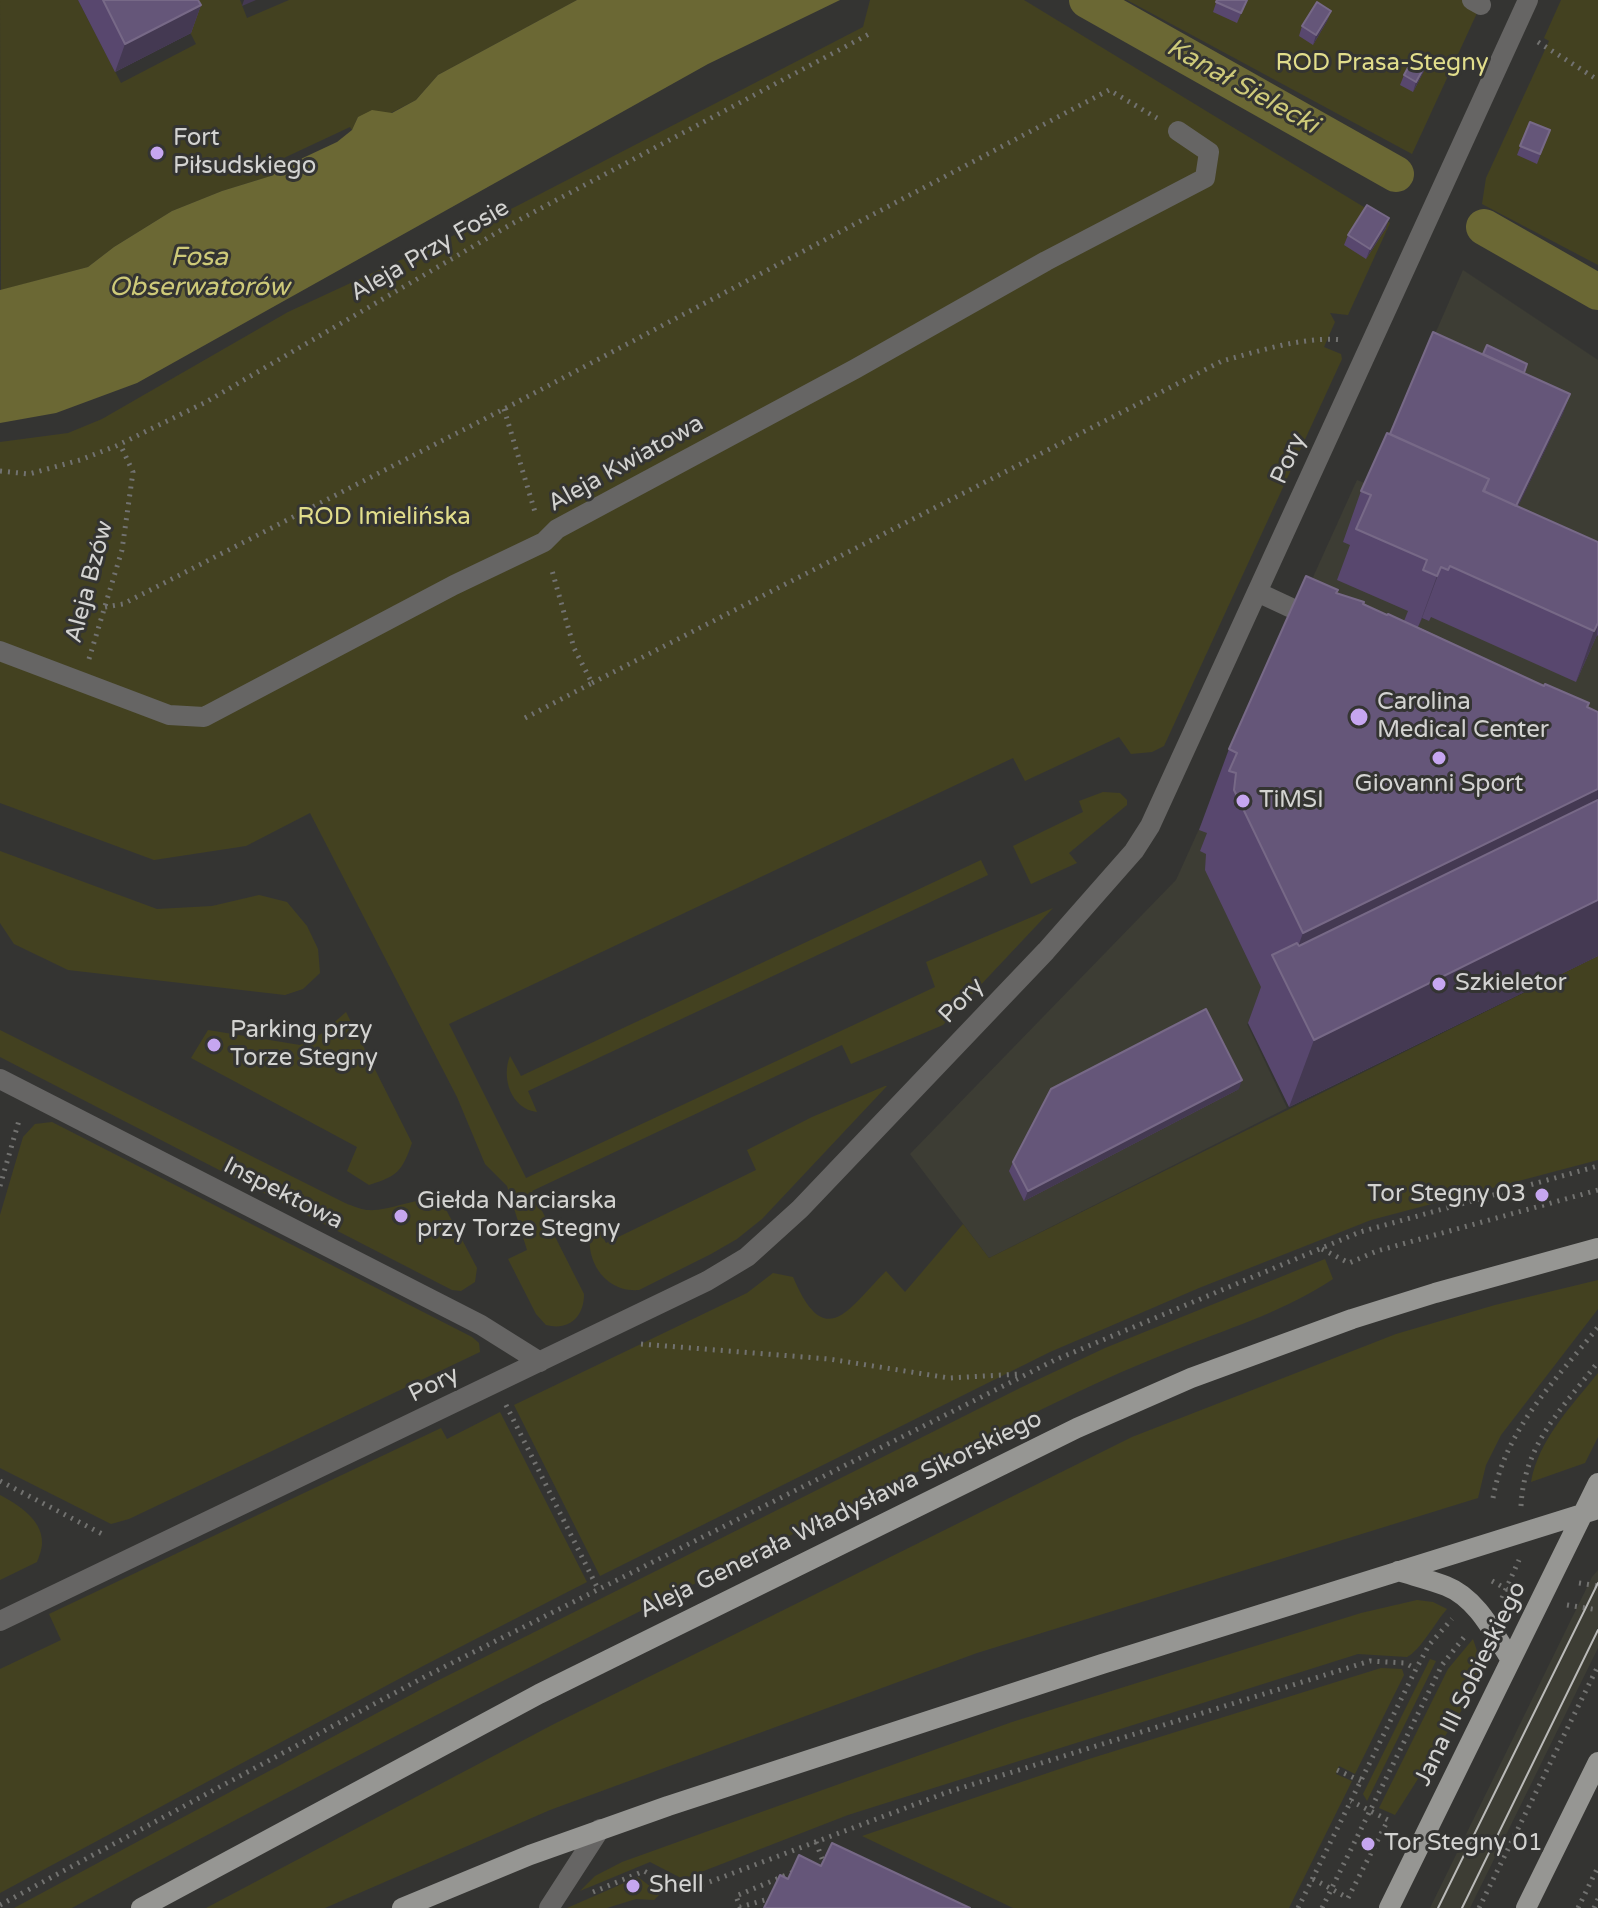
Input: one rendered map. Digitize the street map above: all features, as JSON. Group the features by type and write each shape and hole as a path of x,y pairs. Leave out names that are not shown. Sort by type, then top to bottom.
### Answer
{"main road":[{"name":"Aleja Generała Władysława Sikorskiego","path":"141,1908 539,1694 1077,1428 1191,1378 1352,1319 1598,1248"},
{"name":"Jana III Sobieskiego","path":"1389,1908 1511,1660 1590,1511 1598,1483"},
{"path":"402,1908 600,1829 1102,1664 1590,1511"},
{"path":"1398,1571 1461,1594 1478,1610 1511,1660"},
{"path":"1526,1908 1598,1762"}],"street":[{"name":"Pory","path":"0,1621 707,1281 747,1257 800,1209 1046,951 1145,836 1528,0"},
{"name":"Aleja Kwiatowa","path":"0,651 169,715 204,717 454,585 544,542 557,529 855,369 1046,261 1205,178 1209,152 1178,131"},
{"path":"1257,592 1335,628"},
{"name":"Inspektowa","path":"0,1079 481,1325 540,1362"},
{"path":"549,1908 600,1829"}],"path":[{"name":"Aleja Przy Fosie","path":"0,471 29,474 80,460 206,402 515,222 871,33"},
{"path":"1546,48 1598,80"},
{"path":"105,607 123,604 504,409 1109,90 1178,131"},
{"path":"525,718 1222,361 1268,349 1329,339 1370,343"},
{"name":"Aleja Bzów","path":"82,682 122,550 133,472 120,444"},
{"path":"585,670 592,683"},
{"path":"0,1186 27,1093"},
{"path":"0,1905 401,1689 1026,1374 1360,1232 1598,1166"},
{"path":"1322,1249 1349,1263 1377,1251 1598,1190"},
{"path":"1493,1498 1500,1464 1513,1437 1598,1327"},
{"path":"632,1343 829,1359 949,1378 1026,1374"},
{"path":"1522,1489 1526,1467 1538,1441 1598,1362"},
{"path":"506,1404 598,1589"},
{"path":"0,1481 106,1536"},
{"path":"1497,1609 1519,1561"},
{"path":"1492,1581 1515,1593"},
{"path":"1569,1582 1598,1586"},
{"path":"1558,1604 1598,1610"},
{"path":"1298,1908 1416,1669 1429,1645 1458,1612"},
{"path":"1322,1908 1442,1665 1472,1630"},
{"path":"585,1896 644,1871 683,1892 948,1792 1370,1661 1405,1663 1416,1669"},
{"path":"1479,1908 1598,1666"},
{"path":"1337,1770 1361,1781"},
{"path":"1313,1879 1348,1898 1388,1820 1351,1801"},
{"path":"816,1842 829,1876"},
{"path":"785,1894 740,1907 736,1896 823,1860"},
{"path":"1578,1908 1598,1867"},
{"path":"1594,1908 1598,1899"}],"shaded area":[{"path":"1463,270 1598,360 1598,855 1247,1024 1287,1108 989,1258 910,1154 1176,880 1357,480 1369,485"},
{"path":"1598,1570 1598,1648 1470,1908 1430,1908 1592,1577"}],"green space":[{"name":"Fort Piłsudskiego","path":"0,0 78,0 121,83 196,44 174,0 240,0 247,18 289,0 577,0 438,75 416,100 391,113 358,117 352,130 350,127 271,164 274,175 172,211 88,267 1,290"},
{"name":"ROD Imielińska","path":"870,0 1024,0 1390,223 1348,315 1330,313 1335,322 1324,347 1341,354 1342,359 1164,746 1152,752 1131,754 1119,737 1025,781 1013,758 449,1024 526,1178 935,987 926,962 1053,908 943,1025 851,1064 842,1045 532,1191 584,1294 581,1309 574,1320 562,1326 546,1325 536,1314 508,1259 527,1250 507,1186 485,1164 457,1097 310,813 246,846 154,860 0,803 0,442 68,433 102,419 288,312 515,207 863,27"},
{"name":"ROD Prasa-Stegny","path":"1127,0 1483,0 1412,154"},
{"name":"ROD Prasa-Stegny","path":"1561,0 1598,0 1598,265 1482,204 1486,178 1549,41 1544,38"},
{"path":"1103,792 1120,793 1127,800 1127,805 1069,853 1077,863 1031,884 1013,846 1083,812 1079,801"},
{"path":"0,851 157,909 212,906 259,895 287,902 307,926 318,949 320,973 303,989 285,995 68,970 14,944 0,923"},
{"path":"981,860 988,875 528,1091 537,1112 521,1105 510,1091 507,1074 510,1056 521,1076"},
{"path":"1598,956 1598,1160 1371,1220 1199,1288 1050,1352 600,1576 514,1405 747,1293 773,1273 793,1277 805,1300 826,1319 848,1310 886,1271 905,1292 963,1224 989,1258"},
{"path":"346,1012 412,1143 398,1171 387,1179 369,1185 347,1171 357,1147 191,1058 208,1030 300,1045 321,1034"},
{"path":"0,1030 352,1206 376,1210 424,1200 442,1202 477,1268 475,1282 461,1291 452,1290 0,1057"},
{"path":"885,1086 762,1219 737,1239 639,1290 614,1285 597,1268 590,1245 594,1220 606,1243 756,1170 747,1150 812,1117"},
{"path":"52,1122 472,1337 479,1343 480,1352 129,1519 111,1524 0,1468 0,1215 23,1137 35,1124"},
{"path":"1325,1259 1333,1279 1297,1300 1079,1391 424,1721 72,1908 14,1908 433,1683 1020,1388 1105,1348"},
{"path":"1598,1280 1598,1309 1501,1435 1486,1465 1478,1498 977,1653 550,1810 325,1908 206,1908 554,1724 1132,1437 1396,1334 1495,1305"},
{"path":"1598,1373 1598,1437 1585,1463 1531,1482 1549,1438"},
{"path":"500,1412 587,1582 423,1666 0,1893 0,1669 61,1640 49,1614 441,1428 447,1439"},
{"path":"0,1495 34,1520 42,1543 37,1562 0,1580"},
{"path":"1417,1600 1433,1602 1447,1609 1407,1657 1358,1654 848,1815 683,1879 650,1862 580,1891 595,1876 622,1862 1012,1722 1361,1613"},
{"path":"1473,1639 1478,1672 1470,1697 1395,1815 1379,1808 1448,1669"},
{"path":"1430,1659 1436,1661 1367,1801 1363,1794"},
{"path":"1381,1668 1402,1669 1404,1675 1355,1774 1339,1766 1336,1774 1352,1781 1289,1908 1013,1908 862,1836 1089,1759"},
{"name":"Shell","path":"638,1877 660,1894 654,1900 636,1899 607,1908 567,1908"}],"water":[{"name":"Fosa Obserwatorów","path":"577,0 840,0 708,64 137,383 56,413 0,423 0,290 88,267 172,211 274,175 270,164 290,164 337,142 352,130 358,117 372,110 392,113 416,100 438,75"}],"building":[{"path":"103,0 198,0 201,5 125,44"},
{"path":"1217,0 1247,0 1241,13"},
{"path":"1317,2 1331,11 1316,35 1302,26"},
{"path":"1416,53 1428,60 1416,82 1404,75"},
{"path":"1530,122 1550,130 1540,154 1520,146"},
{"path":"1367,205 1389,218 1370,249 1348,235"},
{"path":"1433,332 1570,394 1516,506 1484,491 1489,479 1390,434"},
{"path":"1487,345 1527,364 1524,373 1483,354"},
{"path":"1387,433 1489,479 1483,491 1598,542 1598,623 1594,631 1450,566 1448,570 1441,567 1437,576 1423,570 1427,560 1356,529 1371,495 1361,491"},
{"path":"1306,576 1338,590 1336,593 1364,602 1544,686 1589,703 1587,707 1598,712 1598,789 1303,933 1234,790 1236,773 1229,771 1237,753 1229,749"},
{"path":"1598,800 1598,900 1314,1040 1272,955 1297,943 1299,946"},
{"path":"1206,1009 1242,1080 1028,1191 1013,1162 1051,1089"},
{"path":"832,1843 970,1908 764,1908 780,1875 788,1879 799,1855 821,1866"}],"waterway":[{"name":"Kanał Sielecki","path":"1087,0 1396,174"},
{"name":"Kanał Sielecki","path":"1484,227 1598,292"}],"tram line":[{"path":"1438,1908 1598,1583"},
{"path":"1462,1908 1598,1630"}],"place":[{"name":"Fort Piłsudskiego","path":"157,153"},
{"name":"Carolina Medical Center","path":"1359,717"},
{"name":"Giovanni Sport","path":"1439,758"},
{"name":"TiMSI","path":"1243,801"},
{"name":"Szkieletor","path":"1439,984"},
{"name":"Parking przy Torze Stegny","path":"214,1045"},
{"name":"Tor Stegny 03","path":"1542,1195"},
{"name":"Giełda Narciarska przy Torze Stegny","path":"401,1216"},
{"name":"Tor Stegny 01","path":"1368,1844"},
{"name":"Shell","path":"633,1886"}]}
